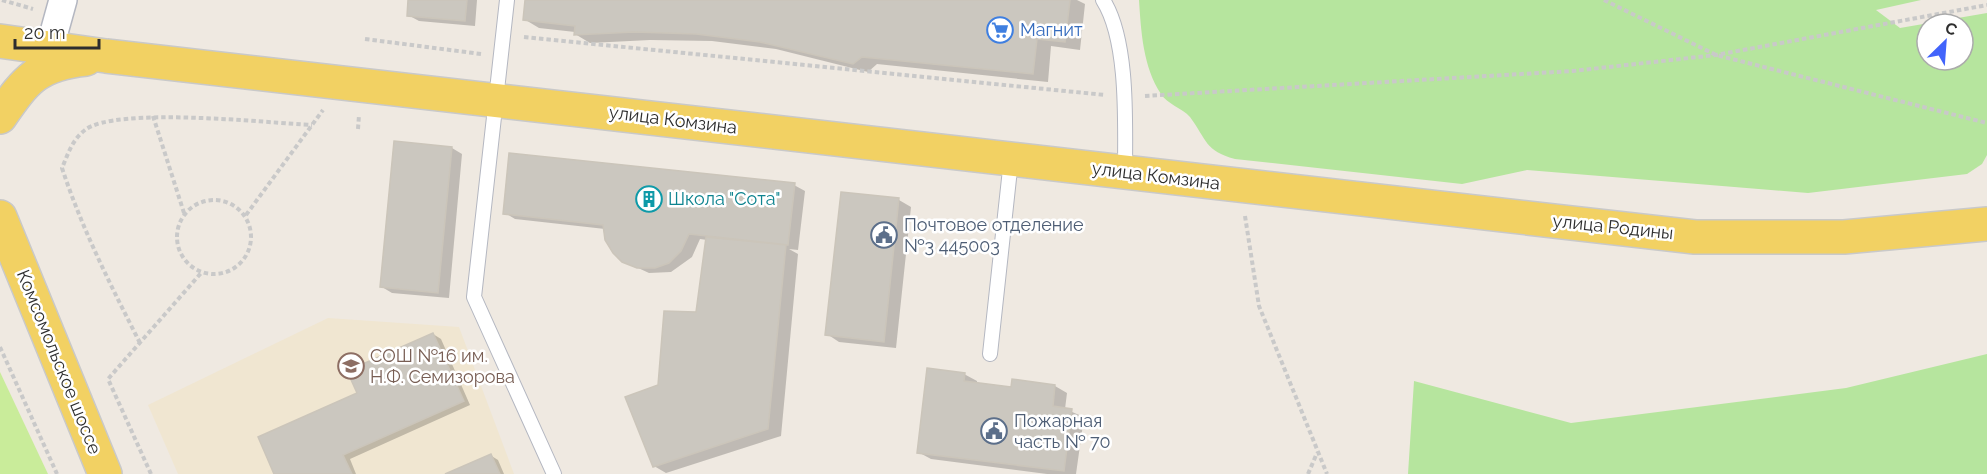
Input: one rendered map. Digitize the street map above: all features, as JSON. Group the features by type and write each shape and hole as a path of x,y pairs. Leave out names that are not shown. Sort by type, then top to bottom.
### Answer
{"main road":[{"name":"улица Комзина","path":"0,41 106,56 1240,186"},
{"name":"улица Комзина","path":"0,117 26,82 45,67 65,61 106,56"},
{"name":"улица Родины","path":"1240,186 1695,237 1844,237 1987,224"},
{"name":"Комсомольское шоссе","path":"0,217 105,474"}],"street":[{"path":"50,47 63,0"}],"lane":[{"path":"507,0 474,297 554,474"},
{"path":"1103,0 1113,15 1125,97 1125,173"},
{"path":"990,354 1011,160"}],"path":[{"path":"1604,0 1716,55 1987,123"},
{"path":"502,35 1125,97 1573,71 1716,55 1987,5"},
{"path":"365,39 500,56"},
{"path":"246,215 323,109 335,111"},
{"path":"347,112 359,114 358,129"},
{"path":"140,343 96,256 62,168 73,141 87,128 153,116 312,125"},
{"path":"153,116 184,213"},
{"path":"1240,186 1260,306 1327,474"},
{"path":"204,200 227,201 246,215 253,238 245,260 225,273 202,272 183,258 176,235 184,213 204,200"},
{"path":"151,474 108,379 202,272"},
{"path":"0,347 57,474"},
{"path":"1308,474 1318,452"}],"shaded area":[{"name":"СОШ №16 им. Н.Ф. Семизорова","path":"328,318 459,327 514,474 178,474 148,405"}],"green space":[{"path":"1139,0 1921,0 1876,10 1900,28 1915,25 1915,72 1975,72 1975,15 1987,13 1987,155 1982,164 1967,174 1808,193 1527,170 1462,184 1235,159 1212,148 1190,117 1161,94 1150,72 1142,36"},
{"path":"1987,354 1987,474 1408,474 1414,381 1571,423 1846,388"},
{"path":"0,372 48,474 0,474"}],"building":[{"path":"408,0 467,0 465,21 407,16"},
{"path":"525,0 1070,0 1065,42 1037,39 1033,74 862,57 853,64 760,42 696,34 634,32 574,35 575,26 523,20"},
{"path":"394,141 452,147 438,293 380,287"},
{"name":"Школа \"Сота\"","path":"509,153 795,183 788,245 689,234 681,251 669,263 655,268 637,268 622,262 613,253 605,240 603,225 503,214"},
{"path":"841,192 899,198 884,342 825,335"},
{"path":"706,237 786,245 768,429 653,467 625,397 658,385 664,311 696,312"},
{"path":"433,333 464,401 343,455 352,474 274,474 258,437 357,393 347,371"},
{"name":"Пожарная часть № 70","path":"927,368 965,373 964,381 1011,387 1012,379 1055,385 1053,406 1072,409 1064,471 917,453"},
{"path":"491,454 500,474 445,474"}],"place":[{"name":"Магнит","path":"1000,30"},
{"name":"Школа \"Сота\"","path":"649,199"},
{"name":"Почтовое отделение №3 445003","path":"884,235"},
{"name":"СОШ №16 им. Н.Ф. Семизорова","path":"351,366"},
{"name":"Пожарная часть № 70","path":"994,431"}]}
